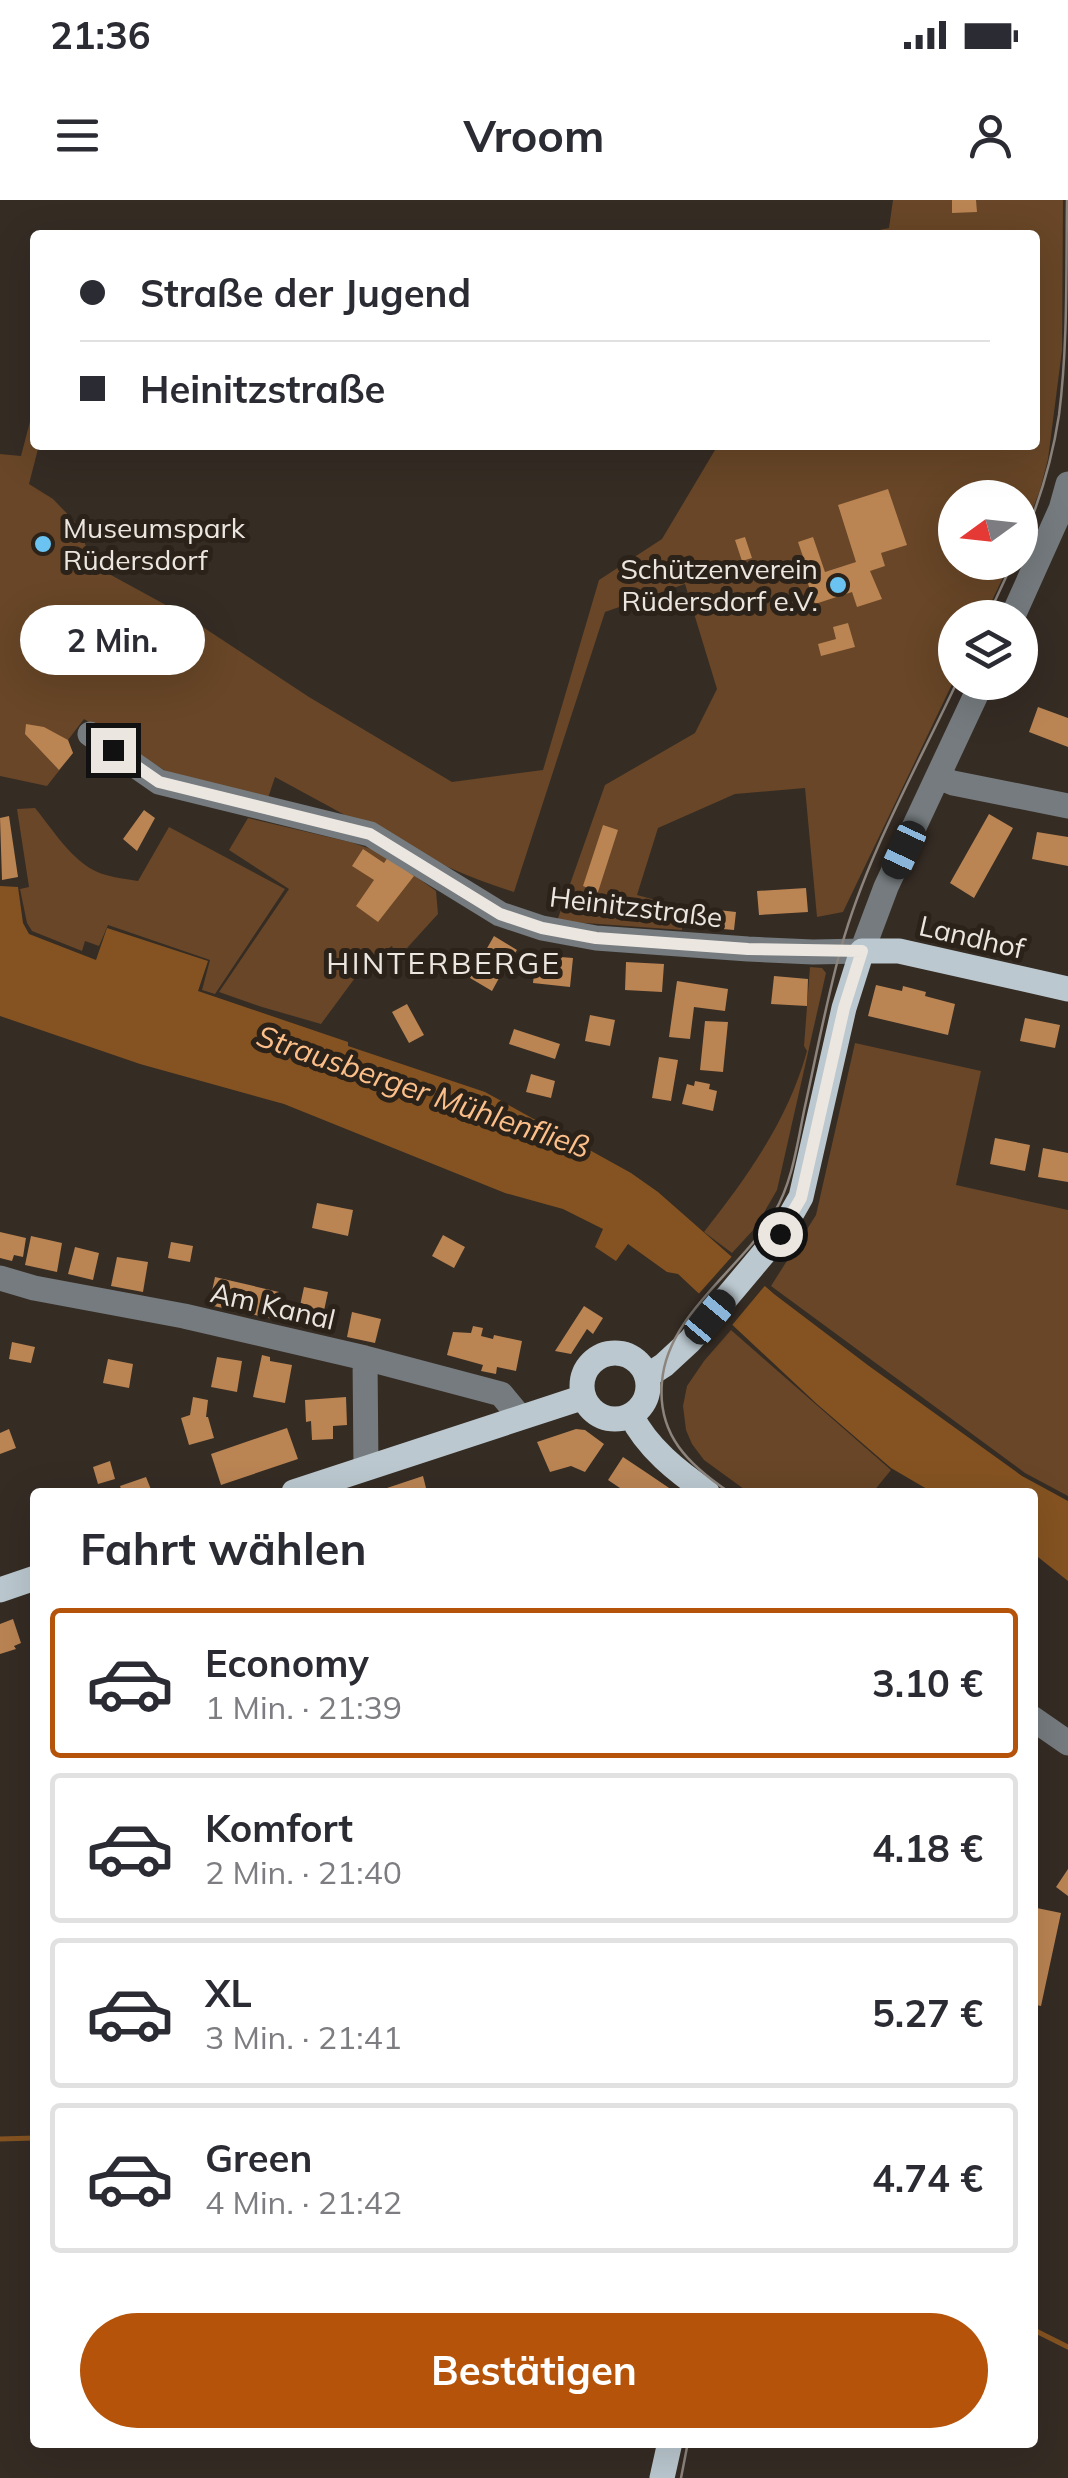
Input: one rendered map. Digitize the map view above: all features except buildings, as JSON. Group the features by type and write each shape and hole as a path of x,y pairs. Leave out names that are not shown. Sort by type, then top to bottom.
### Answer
{"main road":[{"name":"Landhof","path":"862,951 898,952 1068,989"},
{"path":"647,1376 690,1341 772,1244 801,1198 844,1008 862,951"},
{"path":"605,1355 626,1355 647,1376 646,1399 631,1416 622,1419 603,1417 588,1406 584,1397 582,1387 588,1367 605,1355"},
{"path":"306,1488 584,1397"},
{"path":"631,1416 645,1440 702,1488"},
{"path":"0,1590 30,1580"},
{"path":"662,2478 669,2448"}],"street":[{"path":"1020,600 1061,509 1068,484"},
{"path":"862,951 886,887 974,700"},
{"name":"Heinitzstraße","path":"90,734 159,782 370,834 500,914 542,928 596,938 748,949 862,951"},
{"path":"938,776 952,783 1068,806"},
{"name":"Am Kanal","path":"0,1278 366,1358 500,1394 520,1417"},
{"path":"366,1358 366,1468"},
{"path":"1038,1722 1068,1743"}],"shaded area":[{"path":"893,200 1063,200 1062,350 1048,459 1038,495 1038,480 938,480 938,580 1002,580 992,600 938,600 938,700 944,700 843,912 817,917 805,788 735,794 658,828 637,895 681,907 682,930 557,921 605,785 695,733 717,689 685,584 605,612 514,892 422,855 275,777 268,798 183,782 84,719 68,740 73,753 47,786 0,776 0,454 21,456 30,422 30,450 38,450 29,484 53,499 80,527 89,563 186,616 309,697 452,782 543,770 599,580 662,539 715,450 1040,450 1040,230 879,230 889,228"},
{"path":"35,808 75,857 106,875 138,881 169,827 285,889 215,994 202,990 210,960 108,925 99,946 85,941 82,951 32,931 20,889 29,887 17,809"},
{"path":"248,818 383,853 436,891 438,914 397,959 392,946 366,963 321,1024 219,992 289,889 229,850"},
{"path":"810,967 822,968 826,973 777,1190 755,1228 732,1253 704,1232 765,1146 799,1076 807,1051 804,1046"},
{"path":"855,1043 981,1071 956,1185 1068,1210 1068,1496 1025,1473 771,1286 816,1215"},
{"path":"731,1330 891,1470 876,1488 742,1488 704,1460 686,1430 683,1406 687,1386"}],"water":[{"name":"Strausberger Mühlenfließ","path":"0,886 18,887 23,923 29,934 96,960 107,928 208,961 198,991 485,1092 631,1173 774,1294 869,1366 1022,1476 1068,1501 1068,1581 1038,1557 1038,1488 925,1488 891,1468 678,1274 667,1272 628,1244 616,1261 595,1247 603,1229 563,1209 505,1193 284,1104 140,1064 0,1016"}],"pier":[{"path":"735,1253 768,1282 728,1330 695,1298"}],"waterway":[{"path":"0,2139 30,2138"},
{"path":"1038,2332 1068,2347"}],"tram line":[{"path":"1038,500 1053,449 1062,388 1067,200"},
{"path":"995,600 1005,580"},
{"path":"724,1488 689,1459 670,1433 662,1401 667,1358 691,1313 760,1234 780,1201 793,1164 831,989 852,913 893,813 948,700"},
{"path":"681,2478 687,2448"}],"place":[{"name":"Museumspark Rüdersdorf","path":"43,544"},
{"name":"Schützenverein Rüdersdorf e.V.","path":"838,585"}],"district":[{"name":"HINTERBERGE","path":"444,964"}],"route":[{"path":"113,750 159,782 370,834 500,914 542,928 596,938 748,949 862,951 849,987 801,1198 780,1234"}]}
